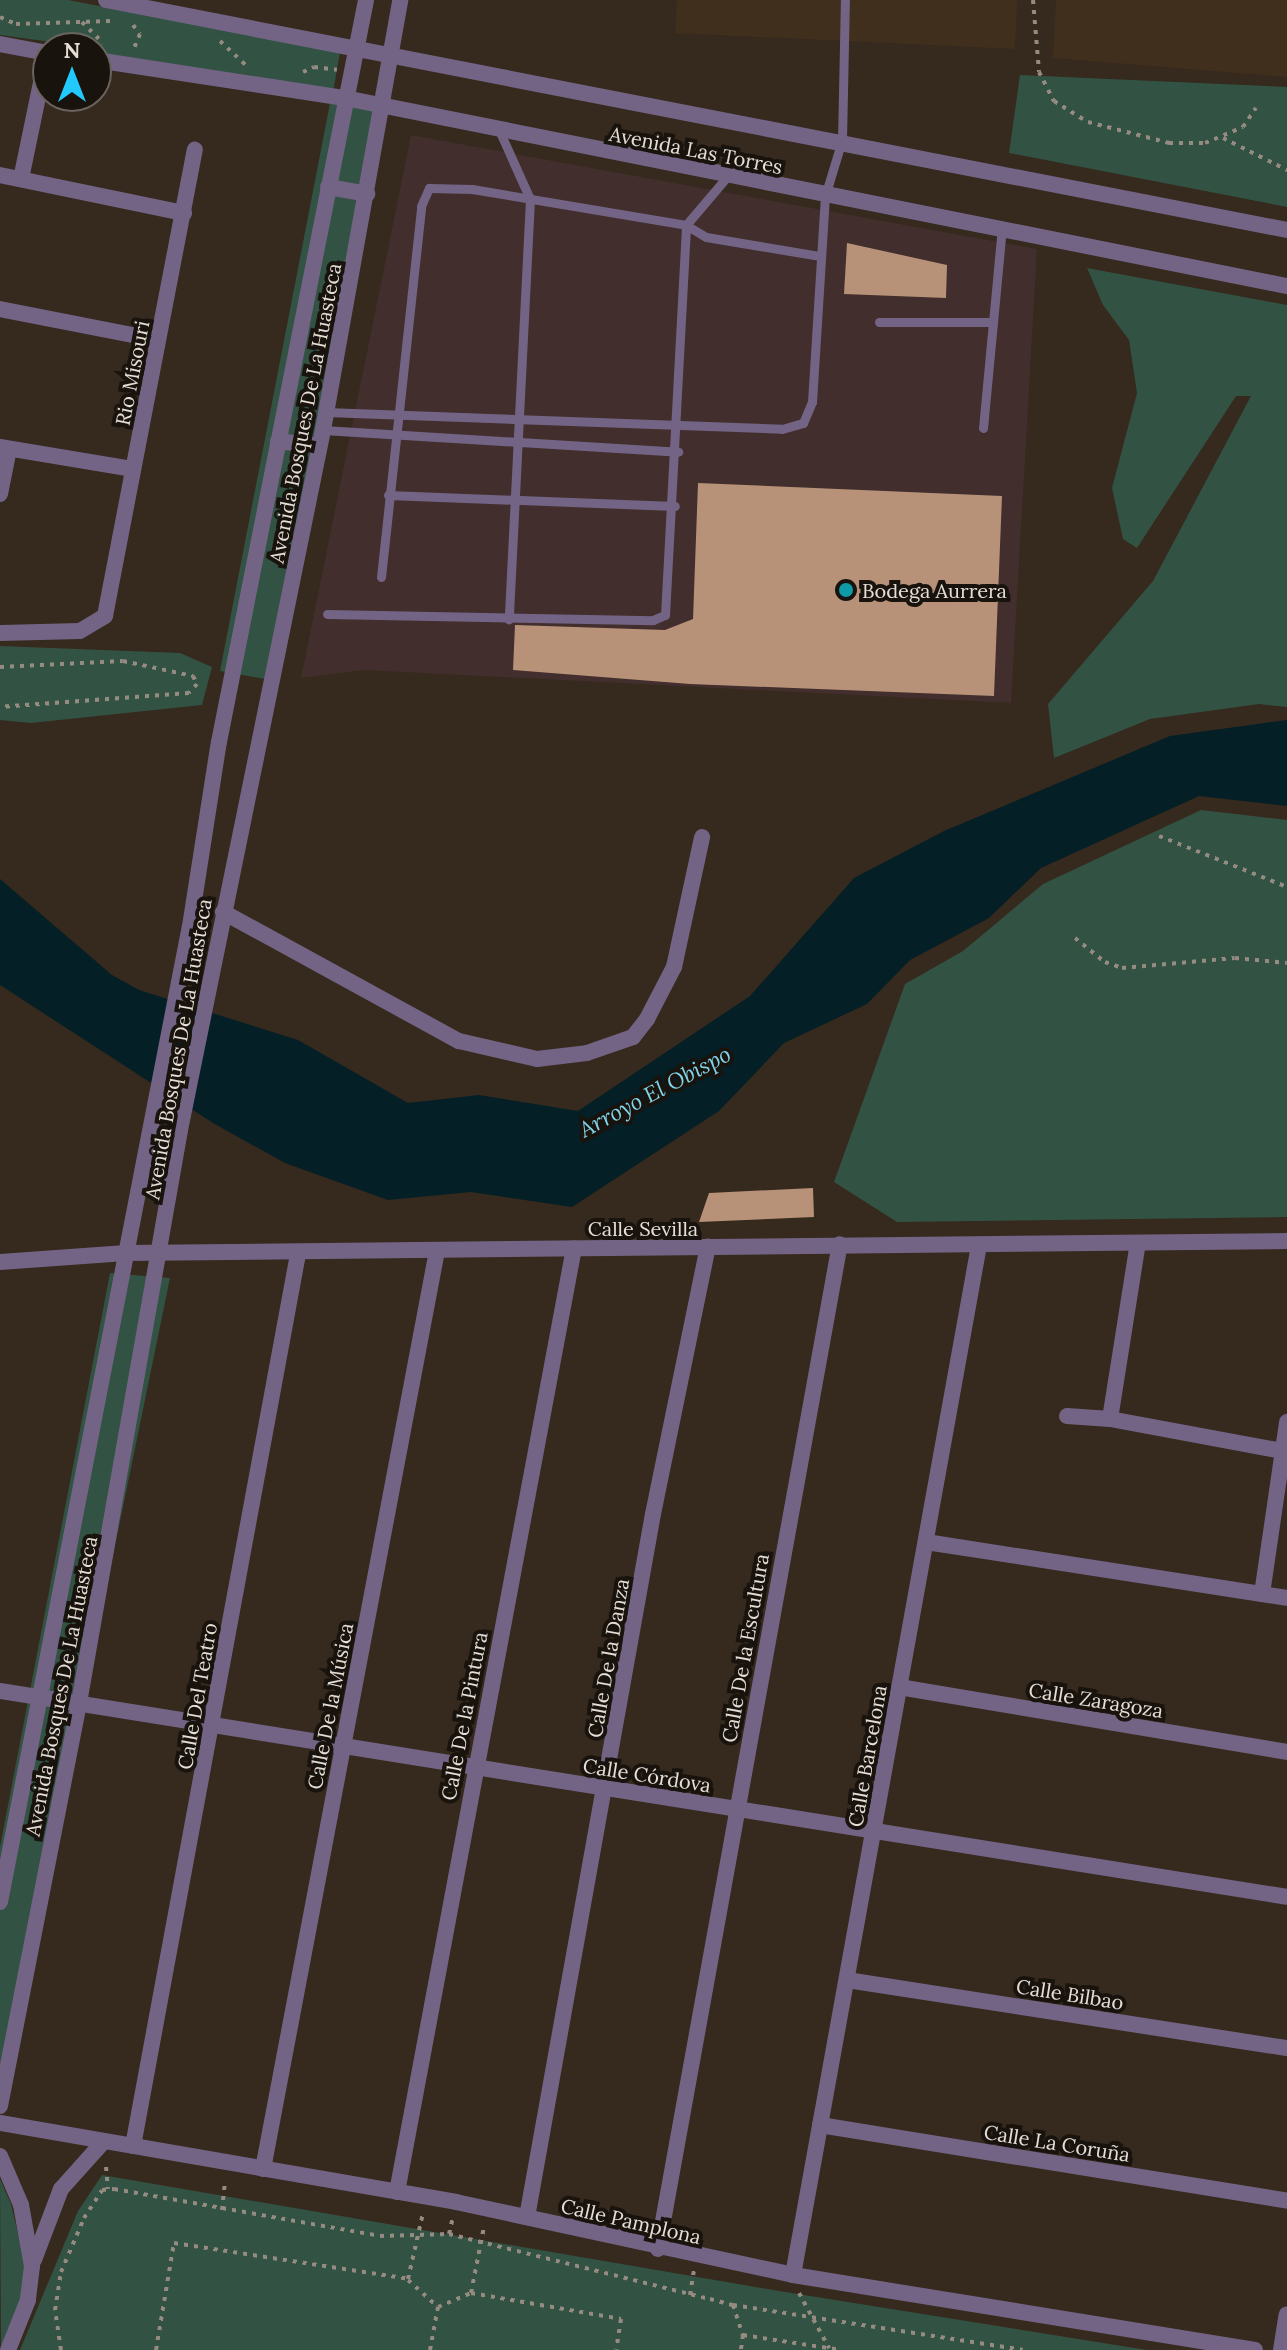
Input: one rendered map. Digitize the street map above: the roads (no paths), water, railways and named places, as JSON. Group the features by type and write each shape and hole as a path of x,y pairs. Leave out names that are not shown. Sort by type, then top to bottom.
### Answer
{"street":[{"name":"Avenida Las Torres","path":"106,0 842,140 1287,230"},
{"name":"Avenida Bosques De La Huasteca","path":"0,1902 152,1125 278,441 366,0"},
{"name":"Avenida Bosques De La Huasteca","path":"0,2106 79,1703 161,1254 180,1130 321,438 400,0"},
{"path":"0,44 32,50"},
{"name":"Avenida Las Torres","path":"112,62 345,98 726,178 1002,228 1287,286"},
{"path":"21,179 35,112"},
{"name":"Rio Misouri","path":"0,633 80,631 101,620 108,603 195,150"},
{"path":"0,175 184,213"},
{"path":"328,187 367,194"},
{"path":"0,309 158,340"},
{"path":"278,441 321,438"},
{"path":"0,494 4,448 133,469"},
{"path":"223,912 459,1041 537,1059 587,1053 633,1037 647,1019 674,967 702,837"},
{"path":"196,887 226,895"},
{"name":"Calle Sevilla","path":"0,1262 126,1253 298,1254 840,1244 1287,1241"},
{"path":"1110,1419 1138,1243"},
{"name":"Calle De la Escultura","path":"658,2249 840,1244"},
{"name":"Calle Barcelona","path":"793,2275 979,1245"},
{"name":"Calle De la Danza","path":"527,2217 653,1514 708,1247"},
{"name":"Calle De la Pintura","path":"397,2192 574,1248"},
{"name":"Calle De la Música","path":"263,2169 437,1251"},
{"name":"Calle Del Teatro","path":"133,2146 298,1254"},
{"path":"1074,1416 1110,1419 1282,1451"},
{"path":"1262,1594 1287,1422"},
{"path":"926,1542 1287,1598"},
{"name":"Calle Zaragoza","path":"899,1687 1287,1752"},
{"name":"Calle Córdova","path":"0,1691 1287,1897"},
{"name":"Calle Bilbao","path":"847,1980 1287,2048"},
{"name":"Calle Pamplona","path":"0,2123 427,2197 527,2217 658,2249 793,2275 1255,2350"},
{"name":"Calle La Coruña","path":"820,2125 1287,2201"},
{"path":"8,2350 28,2300 32,2266 61,2189 104,2141"},
{"path":"0,2158 18,2196 32,2266"},
{"path":"1281,2350 1287,2314"}],"lane":[{"path":"326,412 782,429 803,423 812,402 825,196 842,140 845,0"},
{"path":"499,130 530,199 509,619"},
{"path":"327,614 509,619 661,618 670,599 686,225 726,178"},
{"path":"381,577 393,434 424,196 441,185 686,225 706,237 820,256"},
{"path":"983,428 1002,228"},
{"path":"879,322 993,322"},
{"path":"321,438 393,434 678,452"},
{"path":"388,495 675,506"}],"water":[{"name":"Arroyo El Obispo","path":"1287,720 1287,806 1199,796 1041,868 989,918 910,960 867,1004 784,1043 719,1111 572,1207 471,1192 388,1200 285,1163 213,1123 0,985 0,879 112,975 139,990 298,1040 408,1103 479,1095 578,1111 750,996 854,878 944,831 1170,736"}],"place":[{"name":"Bodega Aurrera","path":"846,590"}]}
